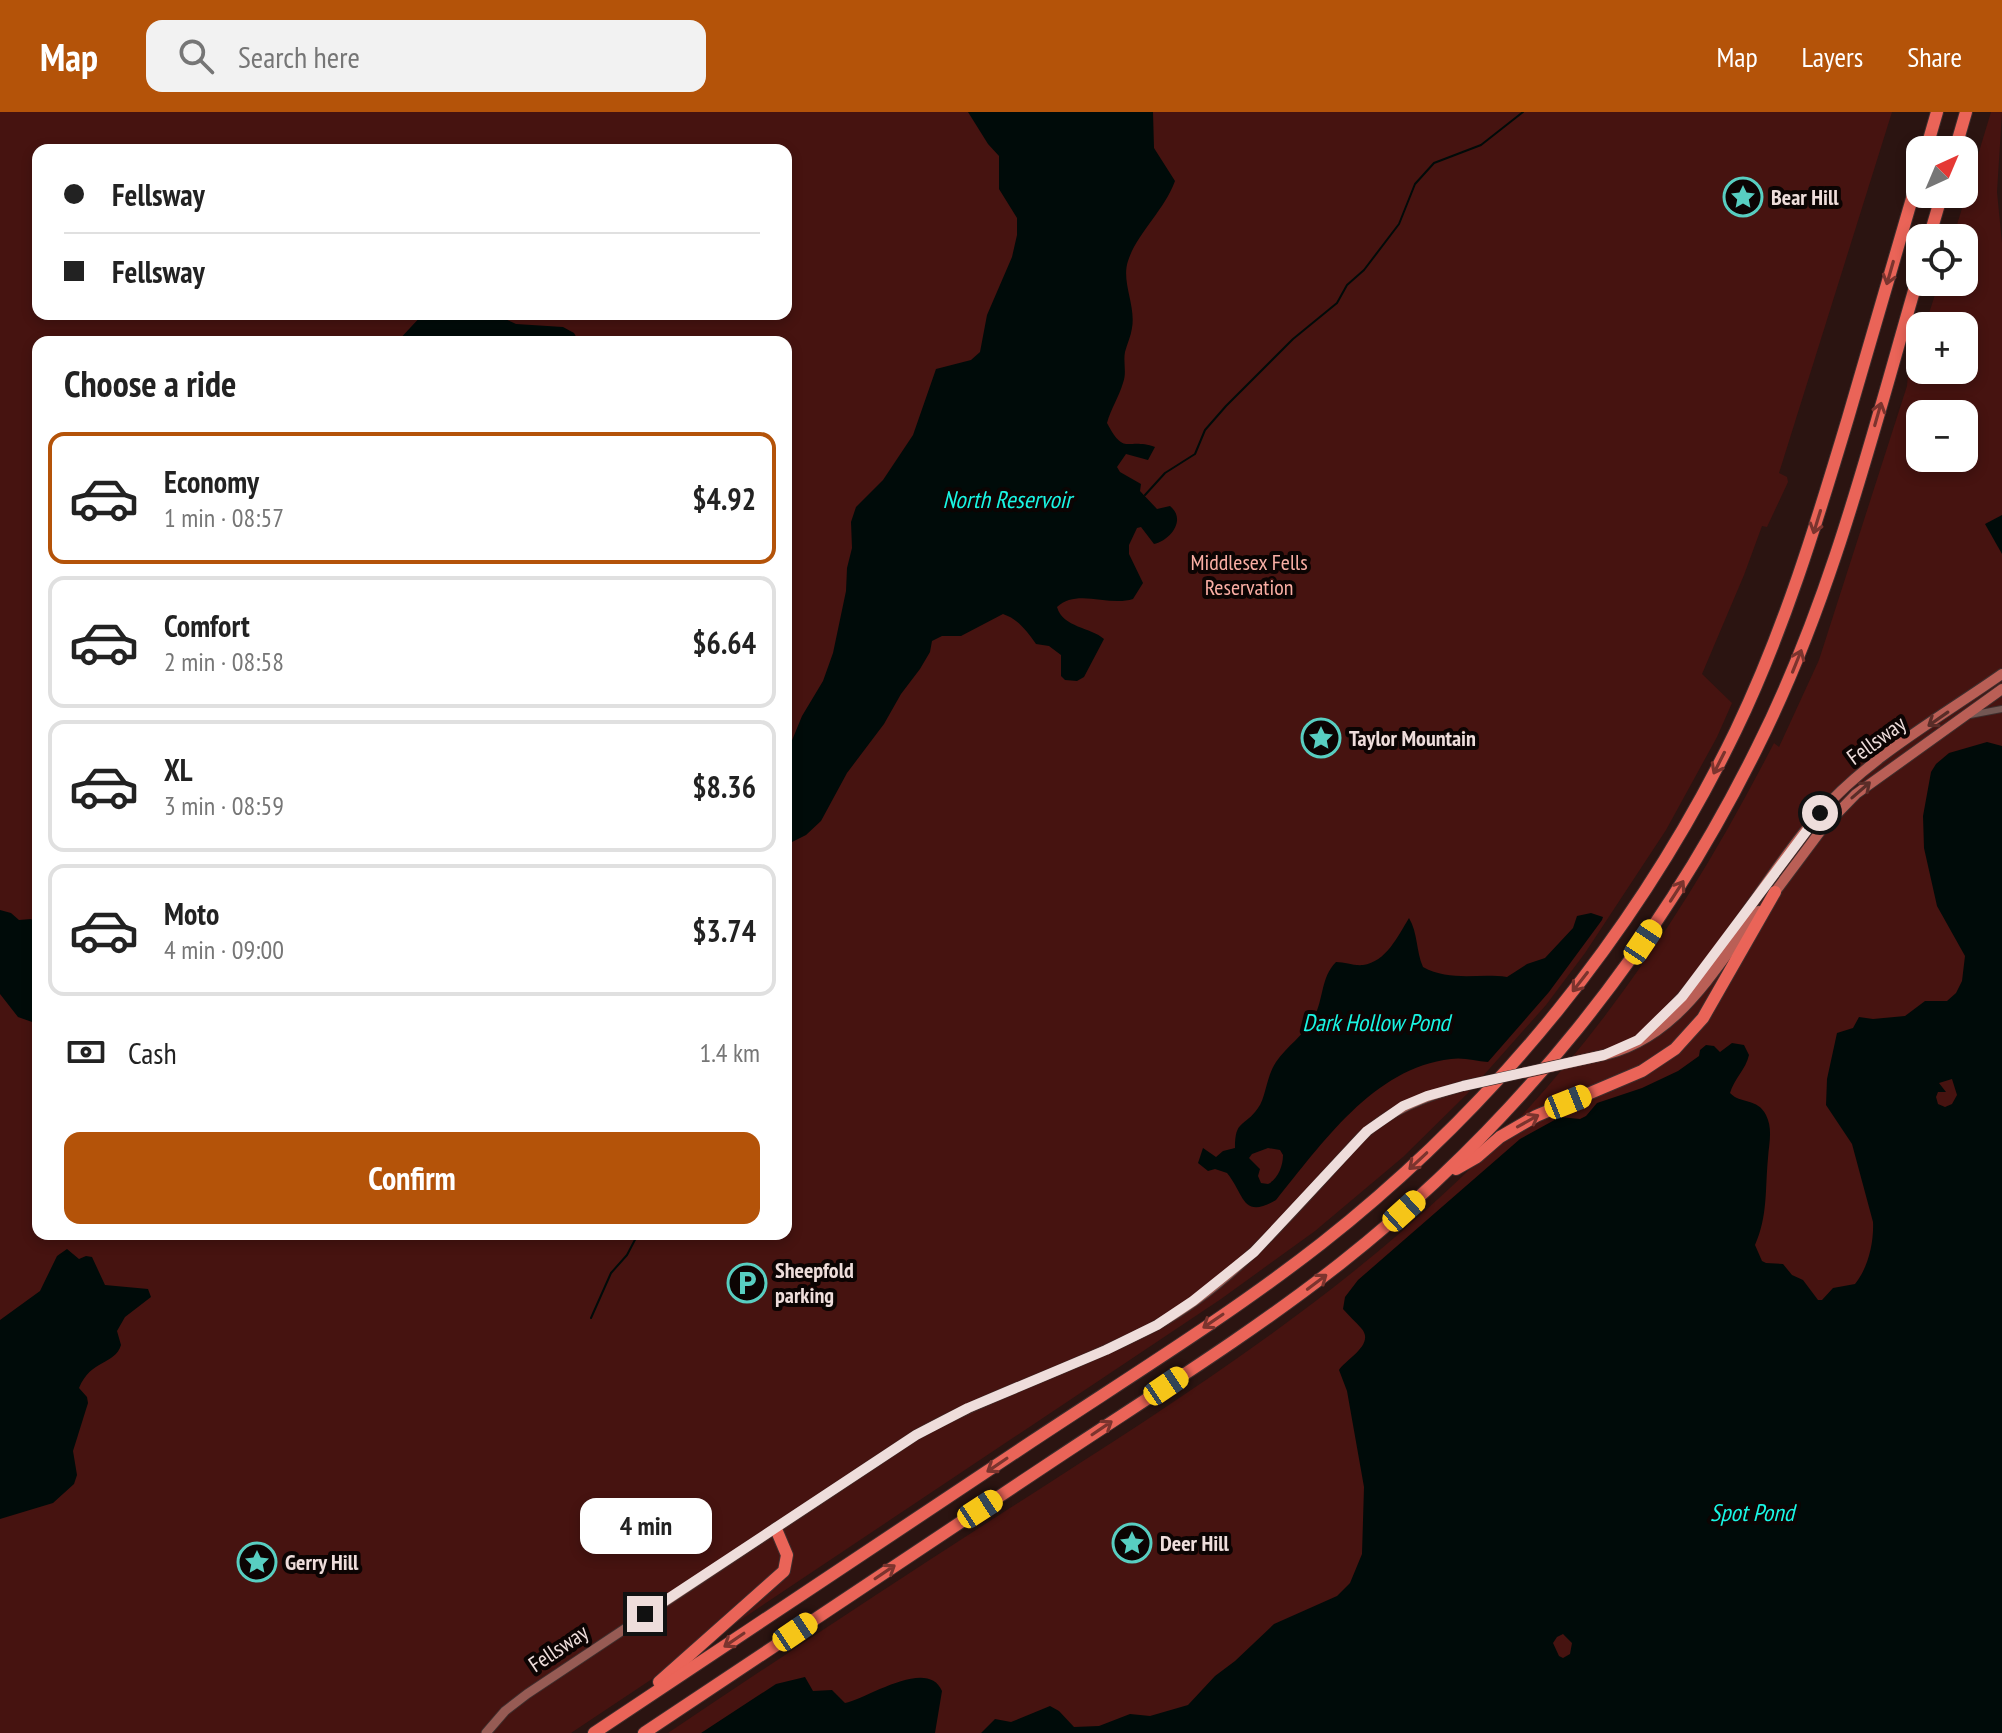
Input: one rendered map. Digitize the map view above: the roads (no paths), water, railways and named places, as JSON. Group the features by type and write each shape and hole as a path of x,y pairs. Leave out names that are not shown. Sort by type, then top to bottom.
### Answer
{"highway":[{"path":"1930,136 1937,112"},
{"path":"1959,136 1966,112"},
{"path":"594,1733 1281,1275 1361,1211 1428,1151 1491,1088 1541,1031 1604,950 1661,865 1711,777 1756,685 1785,614 1818,517 1909,208"},
{"path":"644,1733 1262,1321 1345,1260 1440,1178 1514,1104 1598,1004 1679,889 1736,789 1781,697 1820,601 1848,517 1912,296"},
{"path":"1440,1178 1477,1157 1500,1137 1536,1116 1642,1071 1675,1049 1703,1018 1775,892"},
{"path":"636,1705 784,1571 787,1555 776,1529"}],"main road":[{"name":"Fellsway","path":"1638,1040 1682,997 1829,804 1867,770 2002,674"},
{"name":"Fellsway","path":"487,1732 508,1708 527,1694 946,1418 1157,1325 1216,1285 1247,1259 1378,1122 1412,1102 1463,1086 1617,1051 1660,1030 1690,1003 1822,829 1847,802 1875,778 2002,689"}],"street":[{"path":"1959,719 2002,709"}],"water":[{"name":"North Reservoir","path":"968,112 1153,112 1154,148 1175,181 1128,261 1126,277 1132,328 1125,352 1124,379 1107,423 1122,443 1155,447 1148,460 1126,454 1117,467 1141,484 1140,491 1157,509 1170,506 1175,511 1177,523 1171,534 1154,544 1141,527 1137,528 1129,545 1129,554 1143,583 1133,599 1074,599 1057,607 1065,619 1104,639 1084,677 1077,681 1065,680 1061,676 1061,655 1049,646 1036,644 1018,622 1003,614 961,636 942,636 932,641 930,652 920,669 847,773 821,821 806,835 792,842 792,740 802,716 823,681 833,653 846,591 852,548 851,522 856,507 883,480 913,435 936,369 971,360 980,352 987,315 1012,257 1017,218 999,189 999,156"},
{"path":"417,320 508,320 516,324 563,327 576,336 403,336"},
{"path":"2002,515 2002,554 1985,524"},
{"name":"Spot Pond","path":"1987,742 2002,746 2002,1733 981,1733 995,1719 1011,1722 1050,1706 1074,1727 1099,1726 1130,1714 1150,1716 1188,1705 1215,1676 1274,1624 1337,1596 1350,1583 1362,1554 1364,1487 1347,1391 1339,1370 1358,1351 1365,1334 1343,1309 1345,1297 1358,1280 1520,1139 1560,1117 1580,1119 1597,1103 1642,1088 1678,1071 1699,1056 1706,1045 1714,1046 1720,1052 1732,1043 1744,1045 1749,1055 1730,1093 1763,1110 1770,1131 1764,1213 1755,1245 1762,1261 1783,1264 1792,1275 1803,1280 1818,1300 1822,1300 1833,1288 1855,1284 1869,1255 1873,1222 1852,1144 1826,1105 1827,1079 1837,1033 1853,1028 1859,1017 1905,1016 1925,1001 1947,1001 1962,981 1965,956 1937,906 1924,848 1923,816 1931,772 1949,753","holes":["1952,1079 1957,1095 1952,1104 1945,1107 1938,1104 1936,1097 1938,1092 1946,1092 1939,1083","1563,1634 1572,1643 1570,1654 1563,1658 1553,1643"]},
{"path":"0,910 11,913 19,920 32,920 32,1022 18,1017 0,994"},
{"name":"Dark Hollow Pond","path":"1591,913 1603,917 1549,992 1488,1062 1451,1059 1423,1065 1397,1077 1352,1112 1276,1200 1265,1205 1250,1206 1227,1173 1215,1169 1208,1171 1198,1163 1203,1148 1216,1157 1223,1151 1235,1148 1237,1132 1261,1104 1276,1062 1313,1019 1327,975 1336,962 1363,965 1378,959 1385,954 1409,918 1423,967 1454,976 1507,977 1527,964 1545,958 1573,928 1577,916","holes":["1268,1148 1280,1150 1283,1159 1277,1176 1268,1184 1261,1183 1258,1176 1260,1169 1249,1158"]},
{"path":"67,1249 79,1259 92,1257 105,1285 148,1289 151,1297 125,1317 117,1331 121,1345 118,1351 90,1372 79,1388 88,1403 73,1451 77,1475 74,1484 53,1503 0,1519 0,1320 40,1291 57,1256"},
{"path":"805,1677 813,1691 832,1690 845,1703 897,1682 924,1678 935,1682 942,1691 935,1733 701,1733 776,1684"}],"waterway":[{"path":"1145,495 1165,473 1195,454 1205,430 1226,406 1293,339 1337,303 1347,285 1364,270 1399,224 1415,184 1434,163 1481,145 1523,112"},
{"path":"591,1318 611,1273 627,1255 635,1240"}],"place":[{"name":"Bear Hill","path":"1743,197"},
{"name":"Taylor Mountain","path":"1321,738"},
{"name":"Sheepfold parking","path":"747,1283"},
{"name":"Deer Hill","path":"1132,1543"},
{"name":"Gerry Hill","path":"257,1562"}],"park label":[{"name":"Middlesex Fells Reservation","path":"1249,574"}]}
